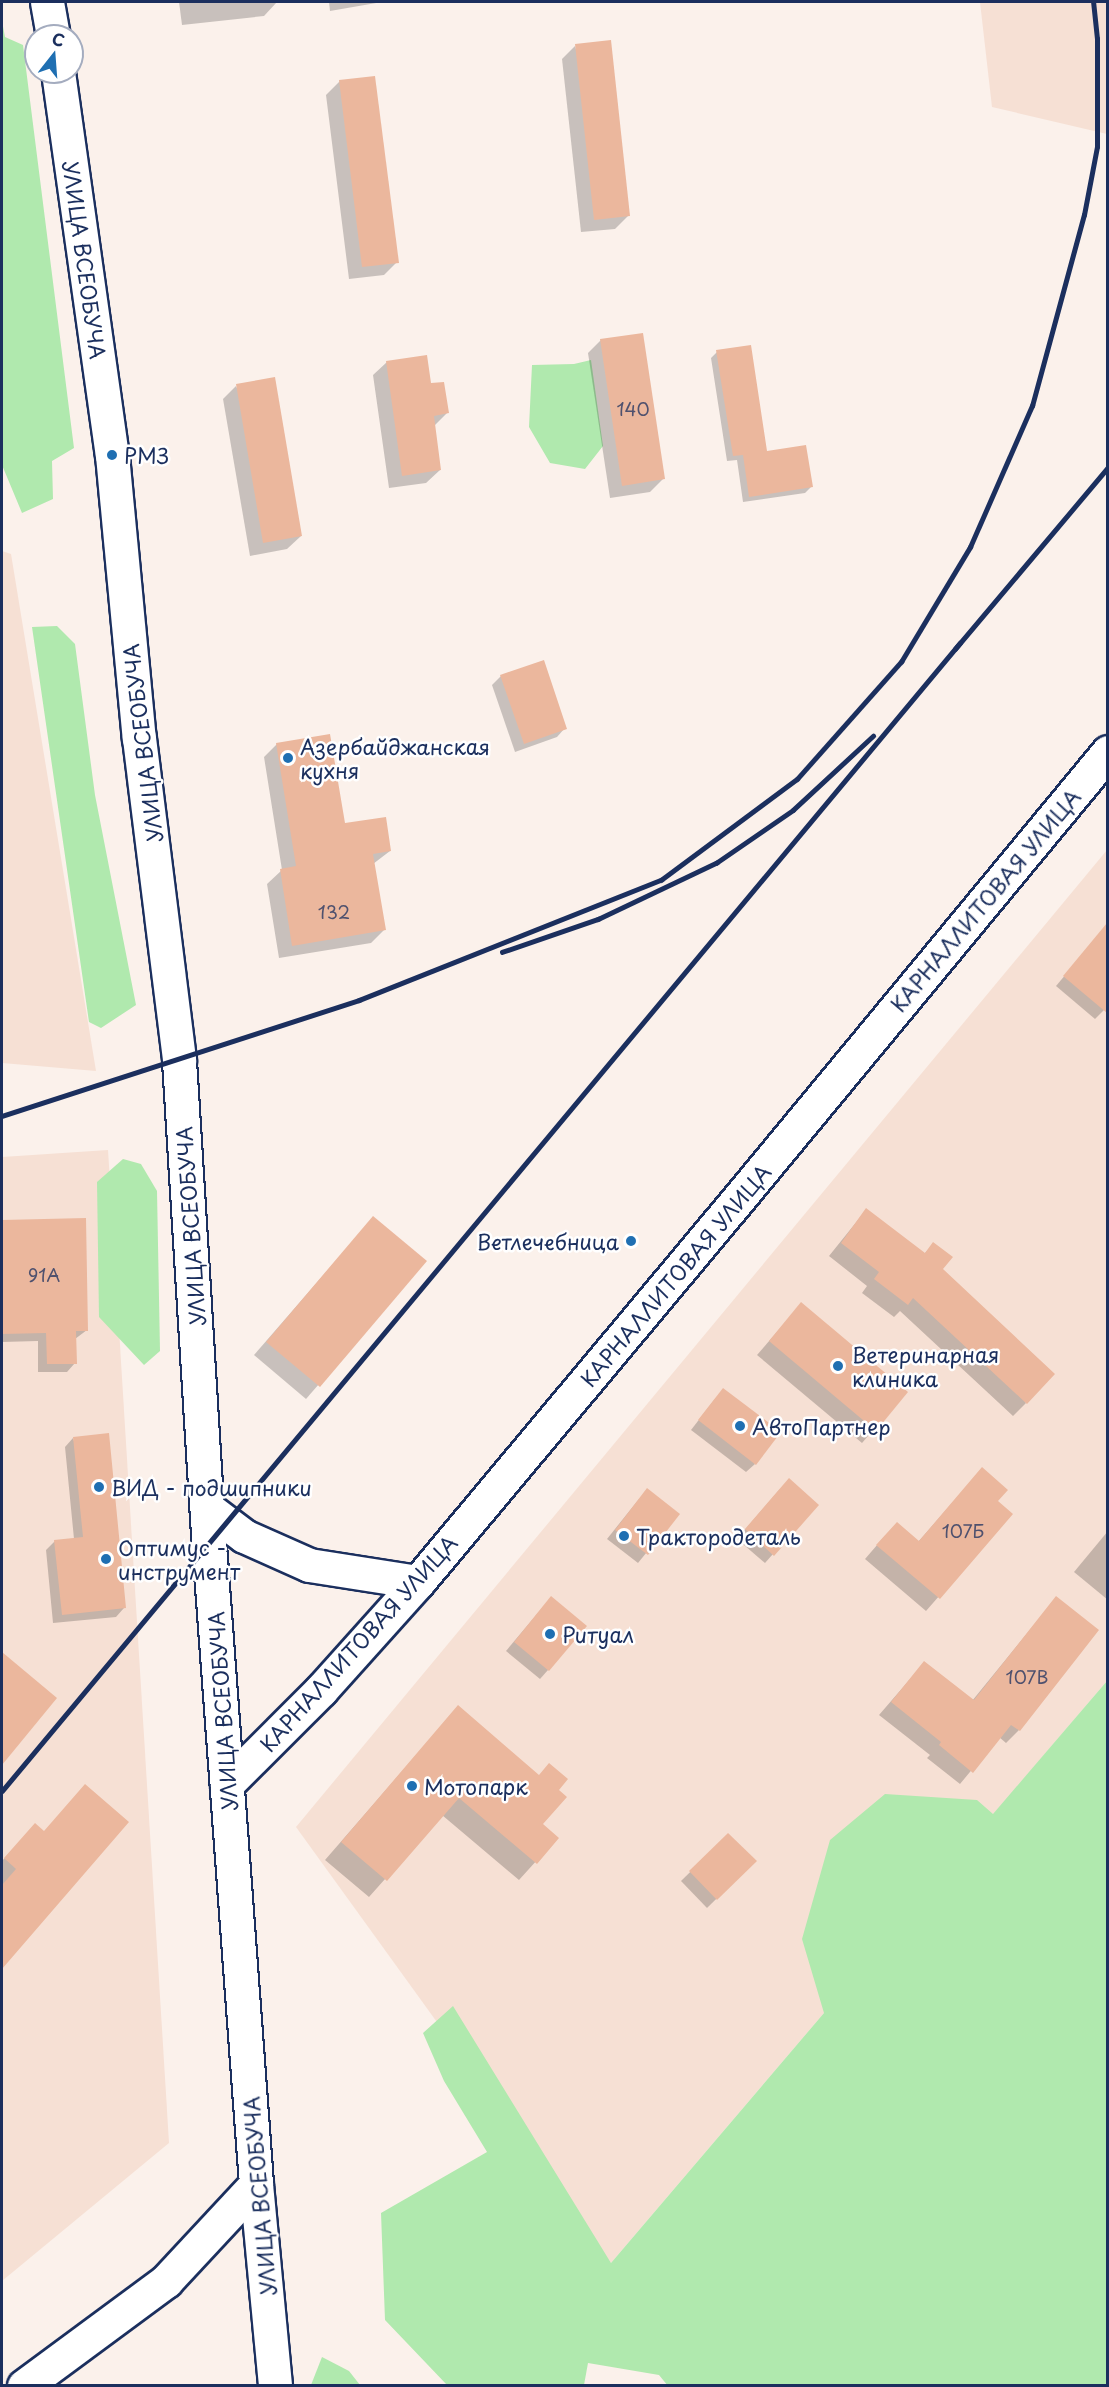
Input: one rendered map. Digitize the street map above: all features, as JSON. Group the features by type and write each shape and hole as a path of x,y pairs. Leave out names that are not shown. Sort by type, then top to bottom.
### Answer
{"main road":[{"path":"47,2 51,24"},
{"name":"УЛИЦА ВСЕОБУЧА","path":"60,84 112,455 139,738 179,1060 207,1508 256,2184 275,2385"},
{"name":"КАРНАЛЛИТОВАЯ УЛИЦА","path":"227,1784 321,1690 408,1593 751,1185 1107,752"},
{"path":"207,1508 244,1536 309,1565 408,1593"},
{"path":"24,2385 166,2281 256,2184"}],"shaded area":[{"path":"980,2 1107,2 1107,134 992,107"},
{"path":"2,551 11,554 96,1071 2,1063"},
{"path":"1107,850 1107,1681 611,2263 296,1827"},
{"path":"108,1150 169,2143 2,2281 2,1157"}],"green space":[{"path":"2,21 5,37 23,45 24,84 28,84 74,448 52,461 53,499 22,513 2,465"},
{"path":"591,360 603,446 585,469 550,463 529,427 532,365 574,364"},
{"path":"57,626 75,644 95,795 136,1005 101,1028 89,1022 32,627"},
{"path":"123,1159 141,1164 157,1191 160,1351 144,1365 99,1317 97,1182"},
{"path":"1107,1681 1107,2385 668,2386 659,2375 588,2363 584,2385 447,2385 385,2320 381,2213 487,2152 444,2081 423,2033 453,2006 611,2263 824,2013 802,1939 830,1840 885,1794 977,1800 993,1814"},
{"path":"322,2357 349,2371 360,2385 311,2385"}],"building":[{"path":"611,40 630,216 594,220 575,44"},
{"path":"375,76 399,263 362,267 339,80"},
{"path":"643,333 665,479 622,486 600,339"},
{"path":"751,345 767,451 806,445 813,487 749,497 743,455 733,456 716,350"},
{"path":"427,355 431,383 444,382 449,413 434,416 441,470 402,476 386,361"},
{"path":"275,377 302,536 263,543 236,384"},
{"path":"544,660 567,729 524,744 500,675"},
{"path":"330,734 345,823 386,817 391,851 373,854 386,930 292,946 280,869 296,866 276,743"},
{"path":"1107,923 1107,1013 1063,976"},
{"path":"866,1208 925,1253 933,1242 953,1257 943,1269 1055,1374 1027,1404 913,1298 908,1305 874,1279 879,1272 841,1243"},
{"path":"373,1216 427,1261 320,1387 266,1342"},
{"path":"86,1218 88,1331 76,1331 77,1364 47,1364 46,1333 2,1334 2,1220"},
{"name":"Ветеринарная клиника","path":"801,1302 908,1392 876,1431 769,1341"},
{"name":"АвтоПартнер","path":"723,1388 781,1432 756,1465 698,1420"},
{"path":"109,1433 126,1608 62,1615 54,1540 83,1537 73,1437"},
{"path":"982,1467 1008,1490 998,1501 1013,1514 940,1599 876,1545 897,1522 919,1541"},
{"path":"789,1478 819,1505 774,1556 745,1529"},
{"path":"647,1488 680,1514 648,1555 615,1530"},
{"name":"Ритуал","path":"551,1596 587,1626 549,1671 514,1642"},
{"path":"1056,1596 1099,1630 1020,1731 1011,1725 973,1773 939,1745 941,1742 891,1702 924,1661 974,1700"},
{"path":"2,1652 57,1698 2,1765"},
{"path":"458,1705 539,1775 549,1763 568,1779 559,1790 567,1797 543,1824 559,1838 537,1864 459,1798 387,1881 341,1842"},
{"path":"85,1784 129,1822 2,1969 2,1885 16,1869 4,1858 35,1823 44,1831"},
{"path":"728,1833 757,1861 717,1900 689,1871"}],"railway":[{"path":"2,1116 359,1000 661,880 797,779 901,662 970,547 1032,406 1084,215 1097,147 1097,39 1093,2"},
{"path":"955,649 1108,467"},
{"path":"2,1791 960,643"},
{"path":"502,952 598,919 716,863 793,810 873,736"}],"place":[{"name":"РМЗ","path":"112,455"},
{"name":"Азербайджанская кухня","path":"288,758"},
{"name":"Ветлечебница","path":"631,1241"},
{"name":"Ветеринарная клиника","path":"838,1366"},
{"name":"АвтоПартнер","path":"740,1426"},
{"name":"ВИД - подшипники","path":"99,1487"},
{"name":"Трактородеталь","path":"624,1536"},
{"name":"Оптимус - инструмент","path":"106,1559"},
{"name":"Ритуал","path":"550,1634"},
{"name":"Мотопарк","path":"412,1786"}]}
